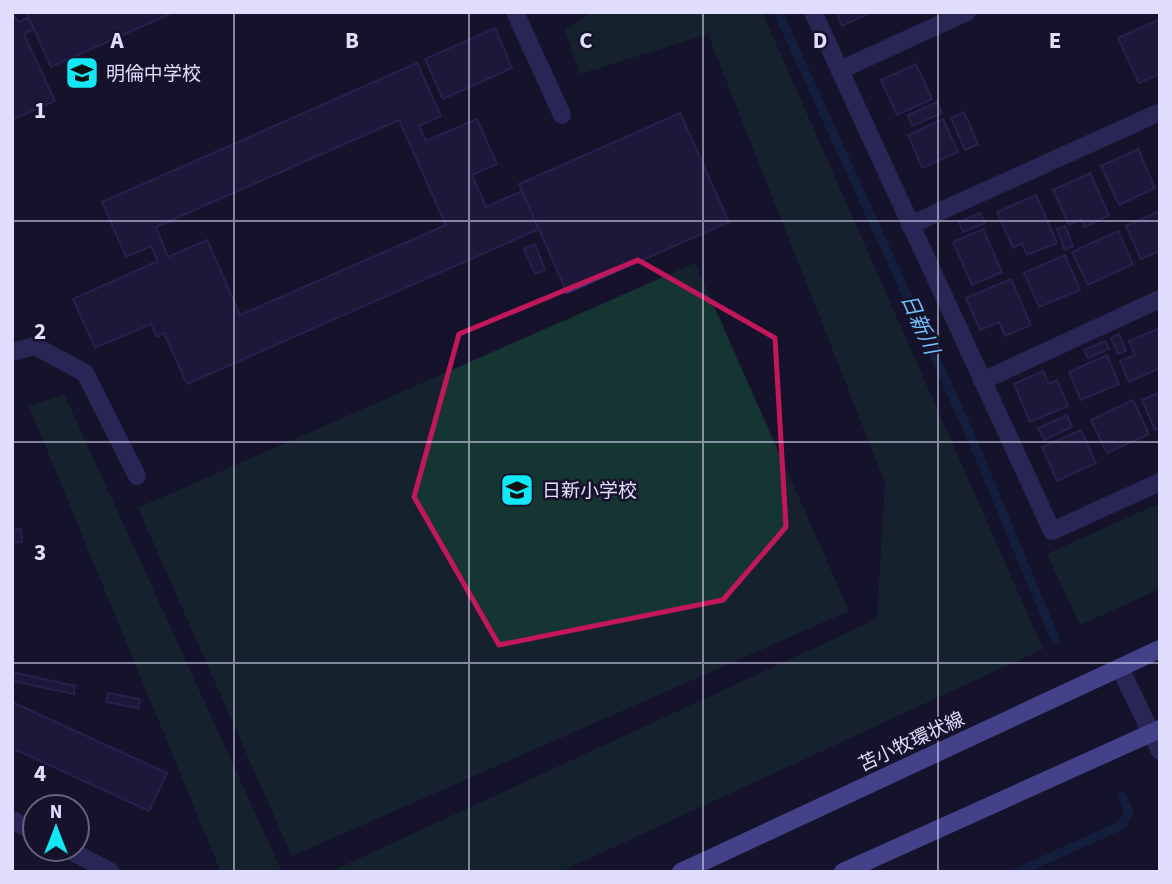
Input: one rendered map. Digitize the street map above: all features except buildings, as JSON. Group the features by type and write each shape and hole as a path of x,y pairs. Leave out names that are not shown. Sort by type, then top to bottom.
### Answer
{"main road":[{"name":"苫小牧環状線","path":"681,872 1160,649"},
{"path":"843,872 1156,731"}],"street":[{"path":"514,12 562,115"},
{"path":"813,12 1052,531 1160,482"},
{"path":"840,70 967,12"},
{"path":"910,225 1160,111"},
{"path":"982,381 1160,299"},
{"path":"12,352 35,346 85,373 137,476"},
{"path":"1120,668 1156,731 1160,751"},
{"path":"91,862 111,872"}],"highlighted area":[{"path":"638,260 775,338 786,527 723,600 499,645 414,497 459,334"}],"green space":[{"path":"592,12 762,12 1043,649 560,872 330,872 877,619 885,482 708,34 580,74 565,30"},
{"path":"695,263 849,611 292,856 138,508"},
{"path":"64,394 282,872 221,872 29,406"},
{"path":"1160,503 1160,589 1080,625 1047,554"}],"waterway":[{"name":"日新川","path":"778,12 969,432 1055,639"},
{"name":"日新川","path":"1018,872 1122,825 1129,812 1122,796"}],"place":[{"name":"明倫中学校","path":"82,73"},
{"name":"日新小学校","path":"517,490"}]}
